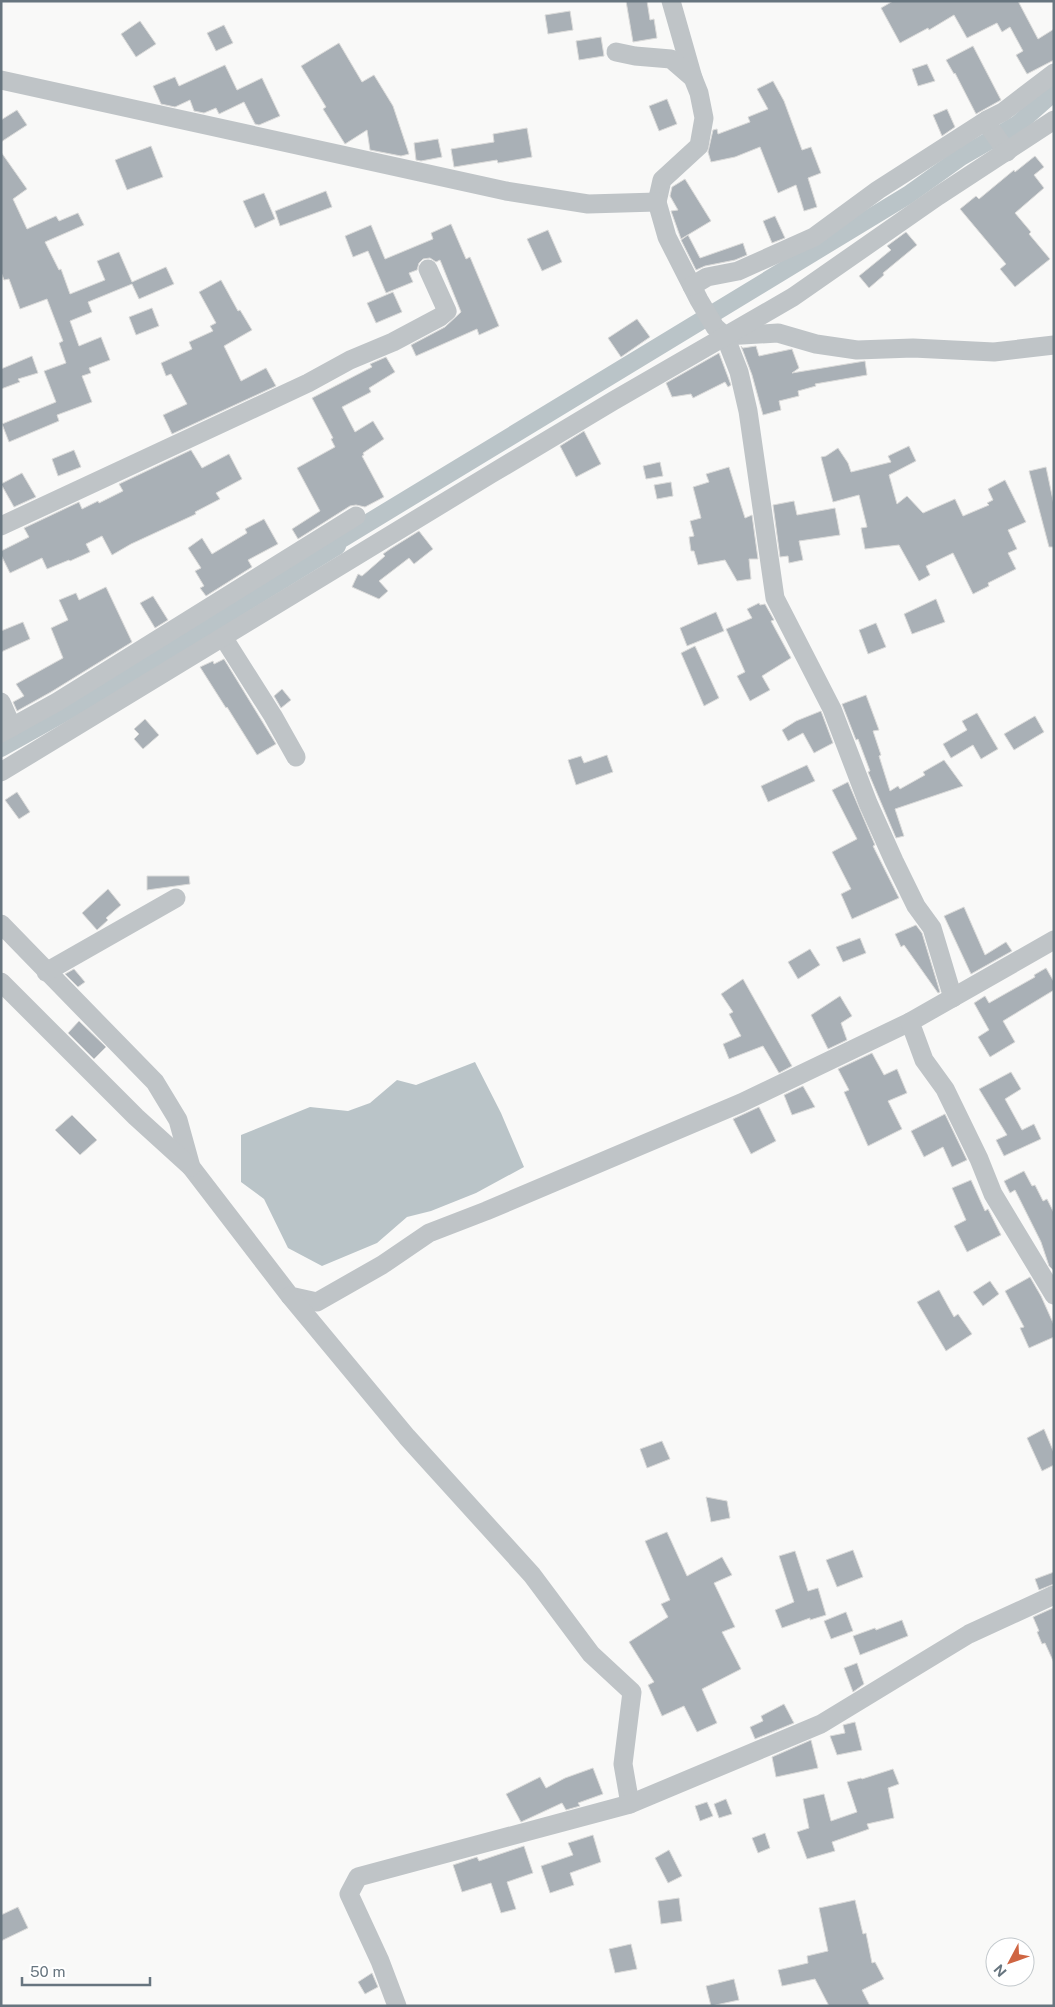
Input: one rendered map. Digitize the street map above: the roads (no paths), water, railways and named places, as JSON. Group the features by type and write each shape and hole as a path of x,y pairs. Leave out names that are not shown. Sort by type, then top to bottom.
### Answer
{"street":[{"path":"671,1 704,118 699,146 662,180 657,202 667,237 696,293 720,332 739,372 748,411 775,598 832,709 868,803 894,862 916,906 932,928 953,998"},
{"path":"616,52 635,56 671,59 694,78"},
{"path":"696,293 707,276 738,270 814,237 878,190 1003,112 1054,73"},
{"path":"1,80 506,191 588,204 657,202"},
{"path":"1,772 491,474 720,332 793,298 931,201 1003,146 1054,120"},
{"path":"988,122 1003,146"},
{"path":"1,526 308,383 350,360 393,342 440,317 447,311 428,268"},
{"path":"720,332 778,333 816,344 858,350 913,348 994,352 1054,345"},
{"path":"1,702 7,730 57,702 356,516"},
{"path":"223,637 269,709 296,757"},
{"path":"46,972 176,898"},
{"path":"1,924 155,1082 178,1120 191,1166"},
{"path":"290,1296 317,1302 382,1265 429,1233 486,1211 741,1103 910,1022 1054,940"},
{"path":"1,982 136,1117 191,1166 290,1296 407,1437 532,1575 591,1654 632,1692 623,1764 630,1804"},
{"path":"910,1022 924,1060 945,1089 979,1159 993,1194 1054,1295"},
{"path":"397,2006 380,1961 349,1894 358,1877 630,1804 821,1724 969,1634 1054,1595"}],"waterway":[{"path":"325,549 908,195 961,157 1018,124 1054,92"},
{"path":"1,748 94,696 337,546"}]}
